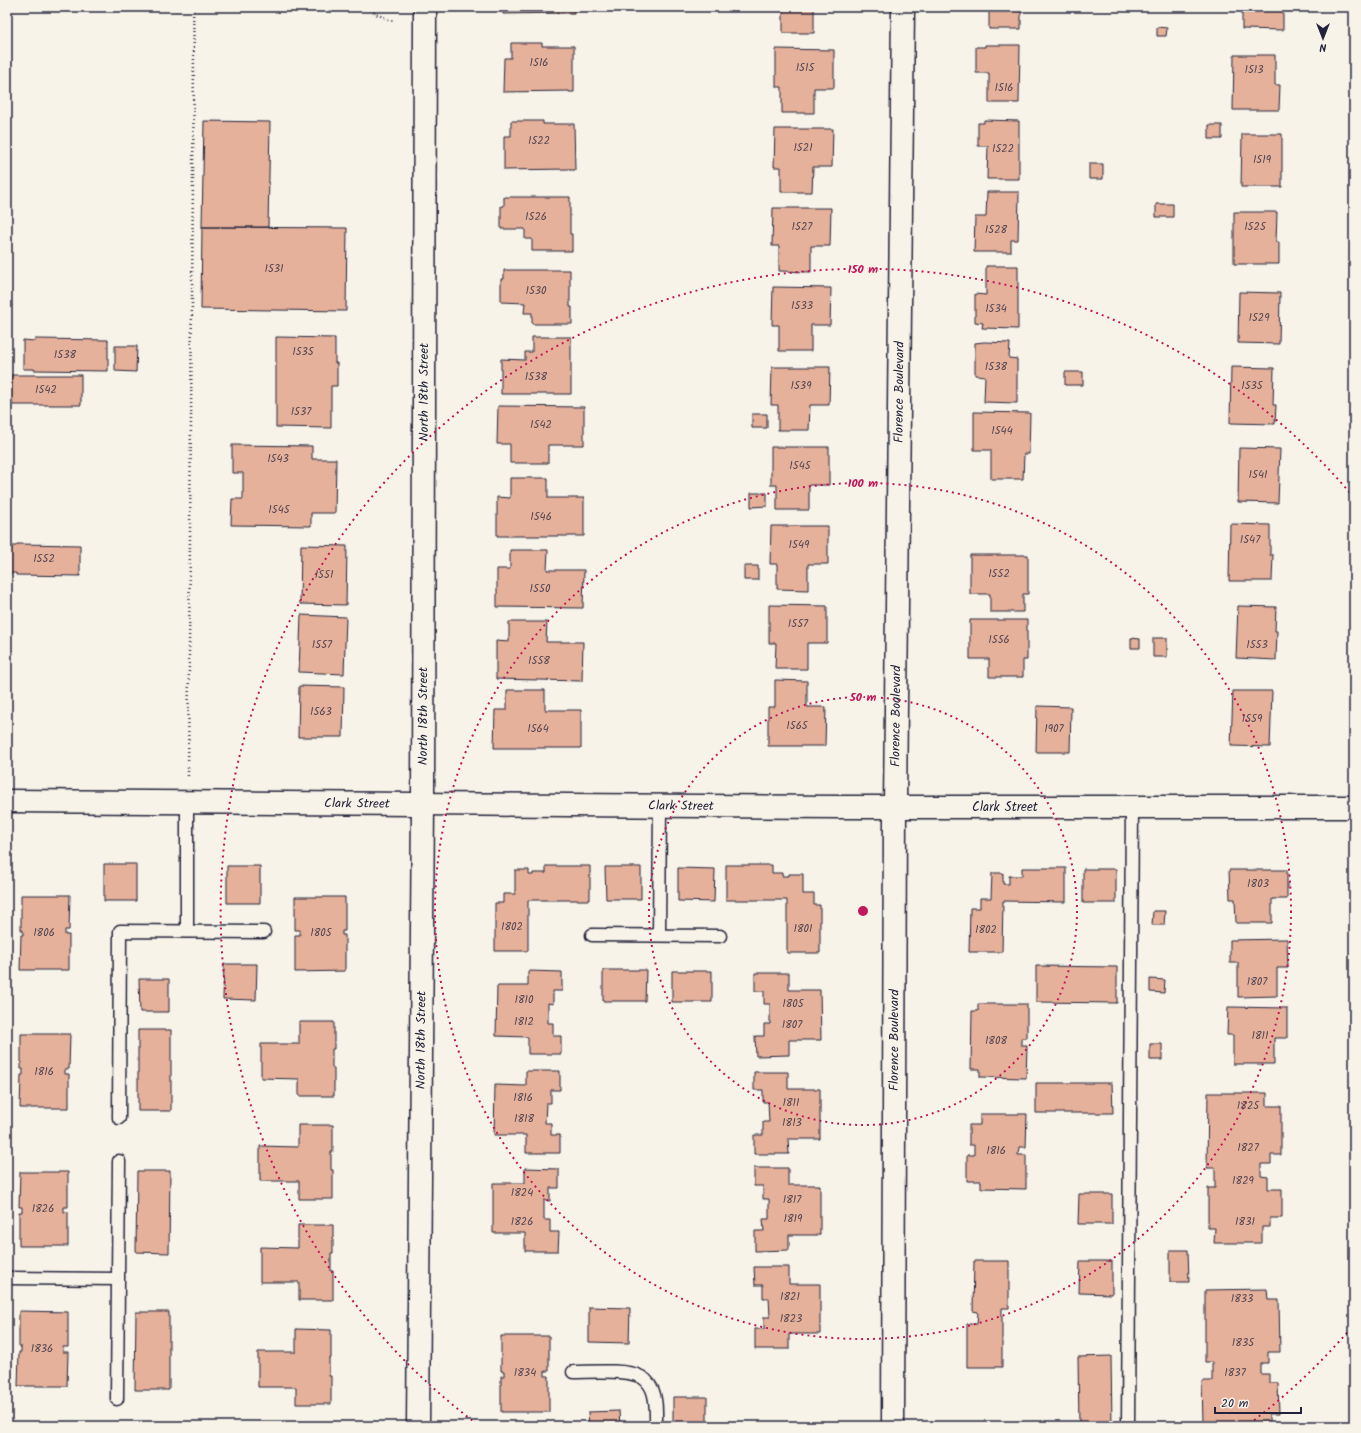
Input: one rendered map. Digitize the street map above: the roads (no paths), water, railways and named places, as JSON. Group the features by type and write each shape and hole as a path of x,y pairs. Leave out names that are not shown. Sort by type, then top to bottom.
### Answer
{"street":[{"name":"North 18th Street","path":"418,1426 423,804 425,7"},
{"name":"Florence Boulevard","path":"893,1426 895,806 902,7"},
{"name":"Clark Street","path":"7,801 660,806 1132,806 1354,808"}],"lane":[{"path":"187,802 187,931"},
{"path":"659,935 660,806"},
{"path":"1128,1426 1132,806"},
{"path":"119,1118 120,931 264,932"},
{"path":"592,935 720,936"},
{"path":"117,1399 119,1161"},
{"path":"7,1278 118,1279"},
{"path":"573,1372 623,1372 643,1378 652,1390 655,1399 656,1426"}]}
